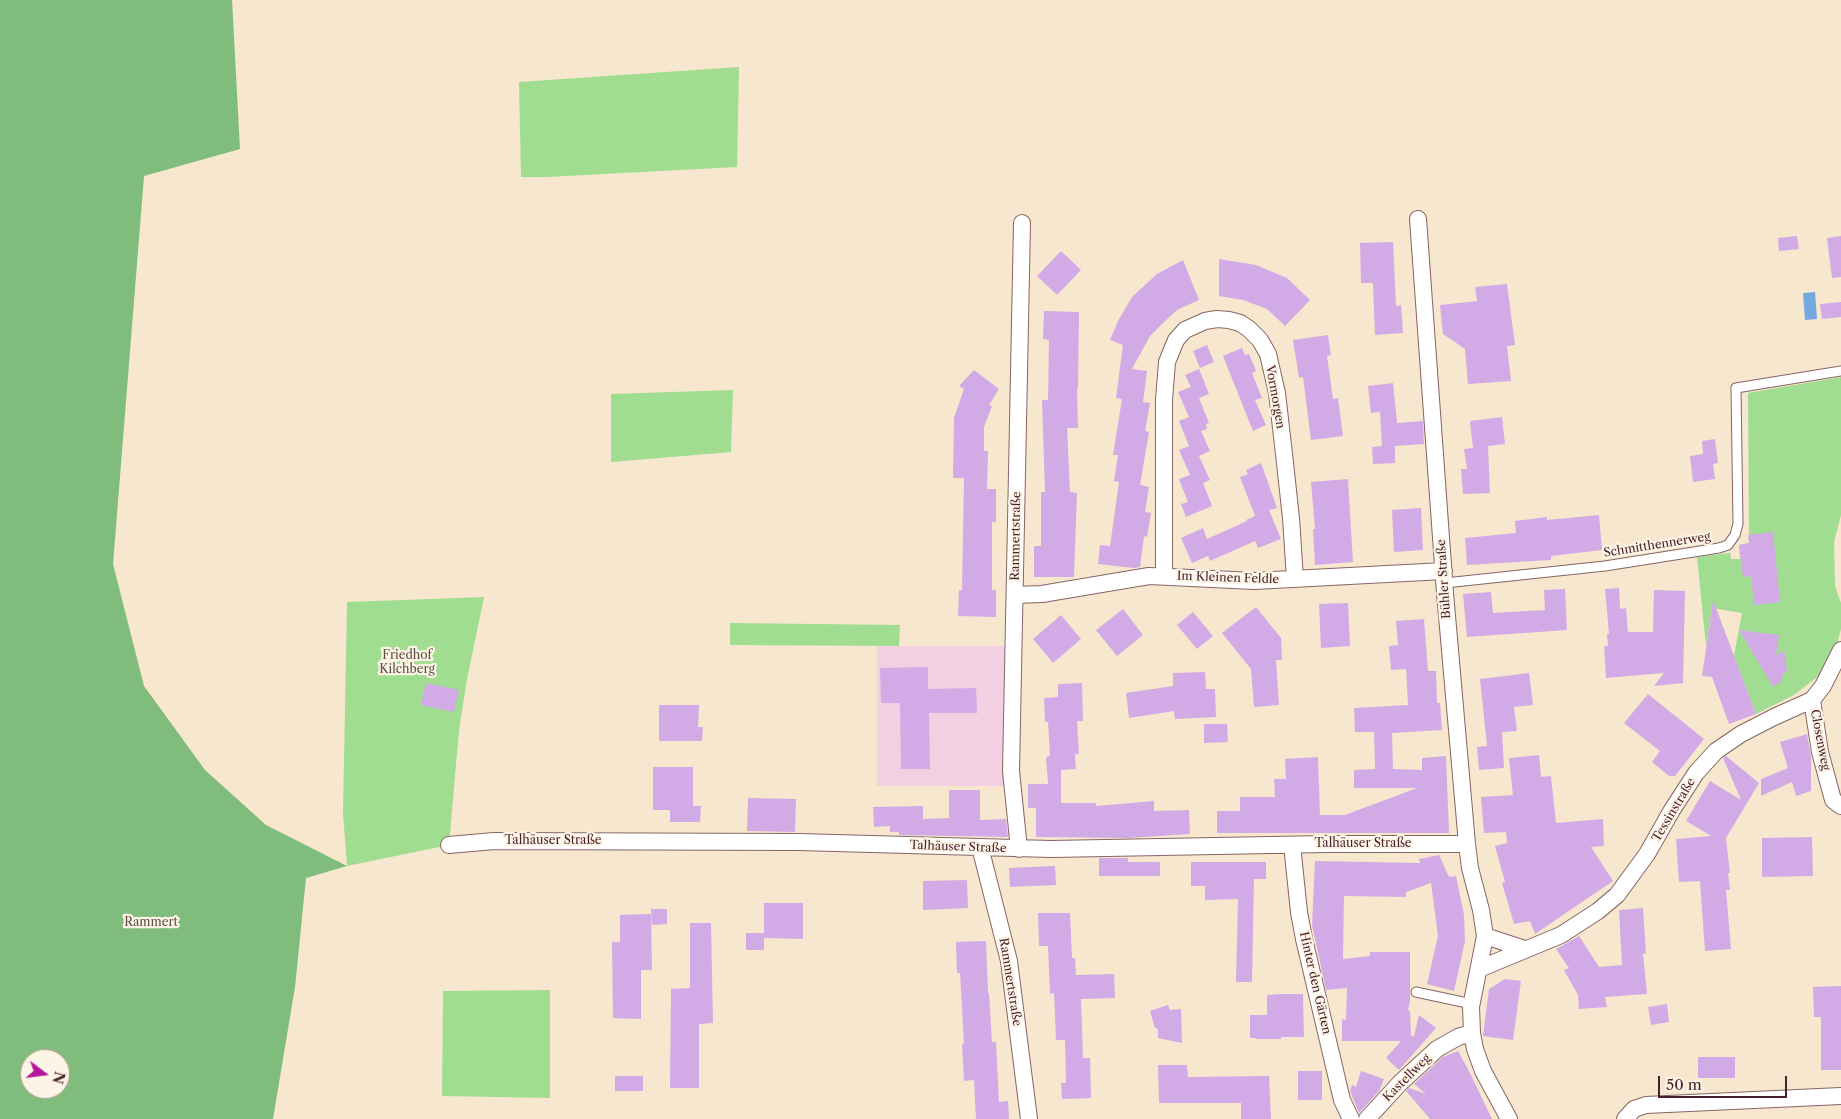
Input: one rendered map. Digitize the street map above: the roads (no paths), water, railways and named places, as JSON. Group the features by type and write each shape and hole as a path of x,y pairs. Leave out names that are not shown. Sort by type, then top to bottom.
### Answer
{"street":[{"name":"Bühler Straße","path":"1418,219 1444,577 1467,844 1470,868 1486,936"},
{"name":"Rammertstraße","path":"1019,849 1011,771 1022,223"},
{"name":"Vormorgen","path":"1164,576 1164,400 1167,362 1176,340 1185,330 1205,321 1217,319 1228,320 1249,329 1260,340 1268,354 1277,393 1291,518 1295,579"},
{"name":"Im Kleinen Feldle","path":"1015,595 1042,594 1132,578 1164,576 1239,581 1444,577"},
{"path":"1812,700 1823,686 1841,650"},
{"name":"Closenweg","path":"1812,700 1820,752 1833,800 1841,806"},
{"name":"Tessinstraße","path":"1479,969 1524,948 1561,935 1598,911 1617,895 1643,860 1696,773 1716,751 1741,734 1812,700"},
{"name":"Talhäuser Straße","path":"448,845 494,841 799,842 1019,849 1467,844"},
{"name":"Hinter den Gärten","path":"1292,845 1304,939 1342,1100 1351,1119"},
{"name":"Rammertstraße","path":"980,847 1009,960 1029,1119"},
{"path":"1509,1119 1483,1071 1475,1049 1472,1033 1472,1004 1486,936 1524,948"},
{"name":"Kastellweg","path":"1368,1119 1400,1083 1437,1048 1472,1033"},
{"path":"1625,1119 1634,1109 1646,1105 1841,1096"}],"lane":[{"name":"Schmitthennerweg","path":"1444,577 1605,566 1728,545 1735,535 1738,524 1736,388 1841,371"},
{"path":"1416,992 1472,1004"}],"water":[{"path":"1815,292 1817,319 1805,320 1803,293"}],"park label":[{"name":"Friedhof Kilchberg","path":"407,663"},
{"name":"Rammert","path":"151,923"}]}
